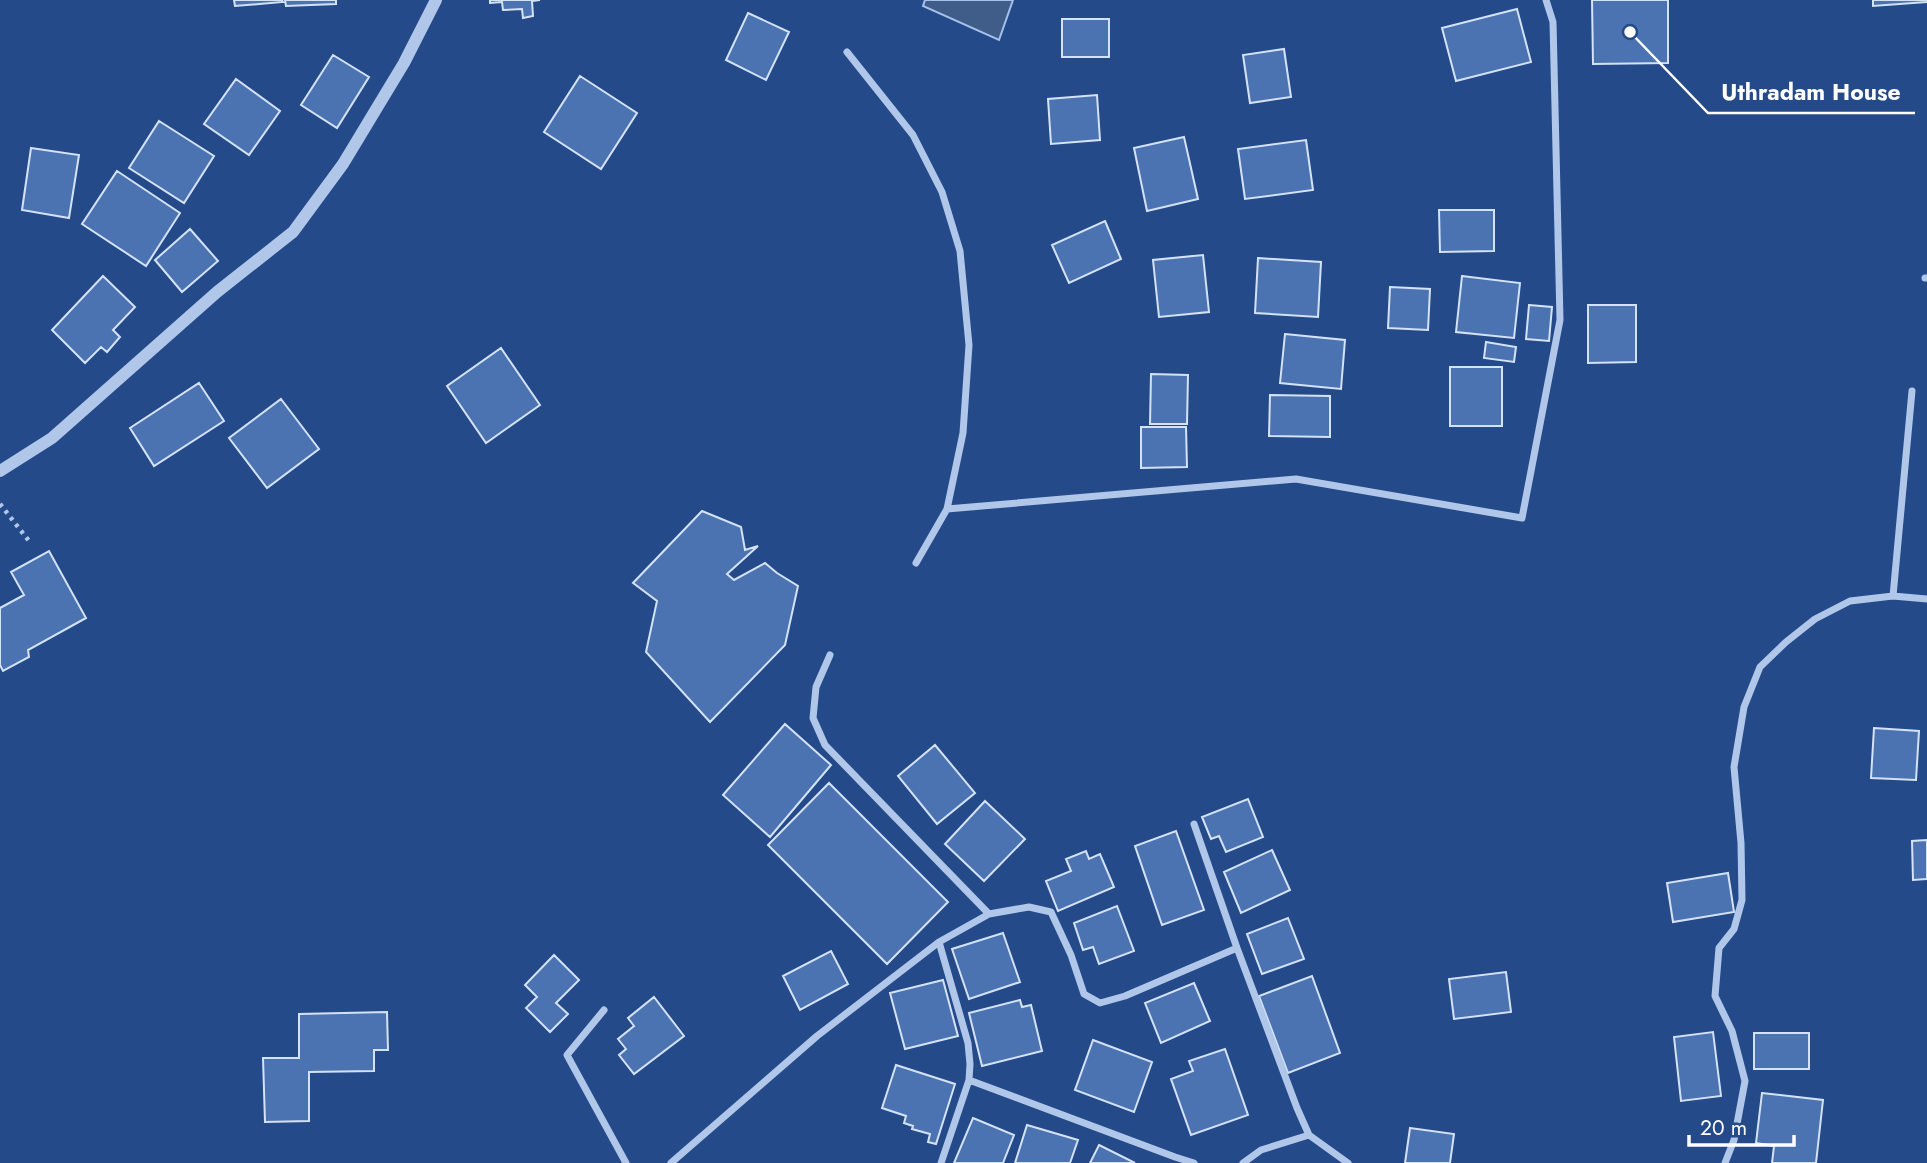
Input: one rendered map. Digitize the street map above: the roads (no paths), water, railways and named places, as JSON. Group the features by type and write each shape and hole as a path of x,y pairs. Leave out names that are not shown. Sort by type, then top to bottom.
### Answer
{"street":[{"path":"0,471 52,438 217,292 293,232 349,153 404,63 436,0"},
{"path":"947,509 1296,479 1522,518 1559,320 1553,22 1546,0"},
{"path":"847,52 913,135 942,192 960,251 969,345 963,433 947,509 916,564"},
{"path":"1893,596 1912,391"},
{"path":"1725,1163 1734,1140 1745,1081 1732,1031 1715,996 1719,948 1734,929 1742,900 1741,843 1734,767 1744,707 1760,667 1815,619 1850,601 1893,596 1927,599"},
{"path":"831,655 816,687 813,718 825,744 989,914"},
{"path":"1194,824 1237,948 1309,1135 1348,1163"},
{"path":"671,1163 817,1036 939,942 989,914 1028,907 1051,912 1071,955 1084,994 1100,1003 1125,996 1237,948"},
{"path":"939,942 968,1043 970,1064 969,1080 942,1163"},
{"path":"604,1010 567,1055 626,1163"},
{"path":"969,1080 1174,1160 1194,1163"},
{"path":"1243,1163 1261,1150 1309,1135"}],"water":[{"path":"925,0 1013,0 999,40 923,6"}],"place":[{"name":"Uthradam House","path":"1630,32"}]}
